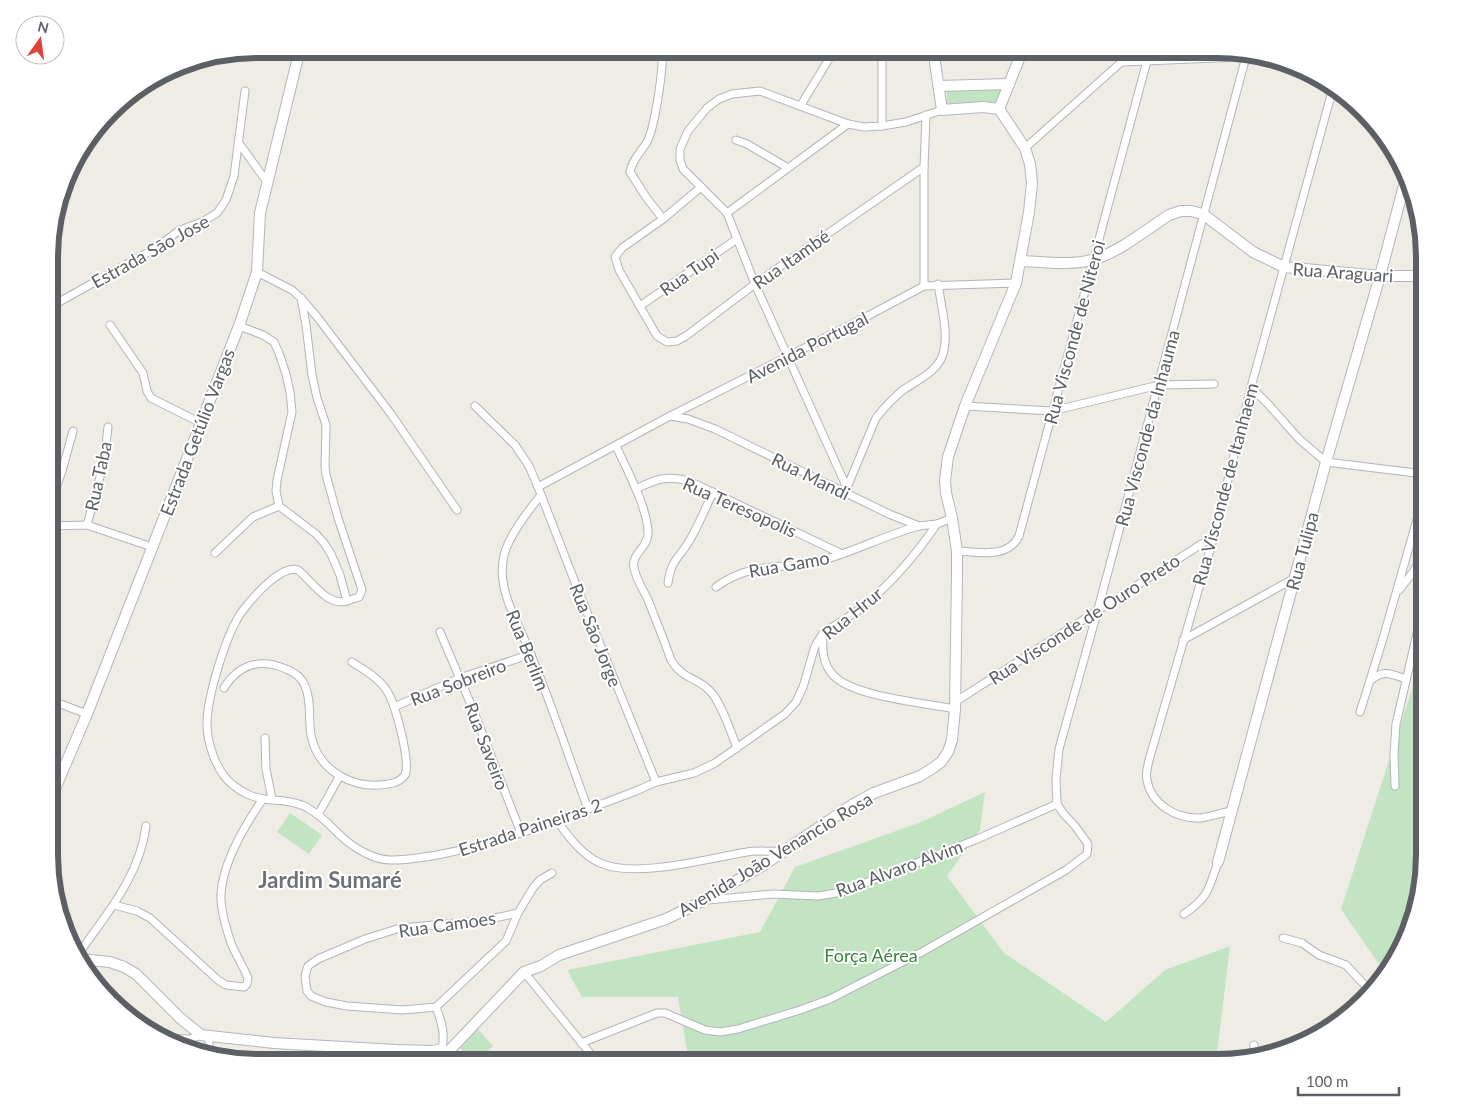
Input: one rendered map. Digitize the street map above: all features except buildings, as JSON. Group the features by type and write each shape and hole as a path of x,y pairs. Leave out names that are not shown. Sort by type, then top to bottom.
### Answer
{"main road":[{"name":"Estrada Getúlio Vargas","path":"58,783 87,714 239,326 257,272 260,213 298,58"},
{"path":"934,58 942,110 984,107 999,109 1019,58"},
{"path":"939,86 1009,84"},
{"name":"Avenida João Venancio Rosa","path":"444,1051 524,972 541,966 568,951 666,919 705,900 762,866 852,805 874,793 920,776 941,762 948,752 952,740 955,706 957,550 946,493 945,481 948,457 965,406 1016,283 1030,212 1032,183 1030,164 1025,148 999,109"},
{"name":"Rua Tulipa","path":"1218,862 1326,462 1403,189"},
{"path":"1021,261 1076,262 1094,260 1110,253 1169,215 1180,211 1203,214"},
{"name":"Rua Araguari","path":"1203,214 1253,252 1284,267 1380,276 1416,276"},
{"path":"86,958 110,962 136,974 180,1018 205,1036 396,1050 444,1051 448,1054"}],"street":[{"path":"661,58 658,96 648,140 630,172 663,219"},
{"path":"801,105 830,58"},
{"path":"882,58 882,126"},
{"path":"1025,148 1127,58"},
{"path":"1123,62 1196,58"},
{"name":"Rua Visconde da Inhauma","path":"1057,804 1056,779 1059,749 1159,384 1245,59"},
{"name":"Rua Visconde de Niteroi","path":"957,550 998,552 1007,550 1015,543 1019,536 1146,61"},
{"name":"Estrada Sāo Jose","path":"58,303 154,249 180,230 202,222 217,213 231,190 245,90"},
{"path":"845,490 755,284 727,213 683,169 680,160 680,149 688,131 707,108 719,99 732,94 760,90 848,124 864,127 906,122 942,110"},
{"name":"Rua Visconde de Itanhaem","path":"1231,811 1199,818 1179,815 1164,809 1152,794 1146,779 1149,760 1214,536 1251,387 1331,94"},
{"path":"924,286 926,115"},
{"path":"727,213 848,124"},
{"path":"736,140 755,148 788,168"},
{"path":"239,143 267,182"},
{"name":"Rua Itambé","path":"640,306 657,336 667,342 686,336 755,284 924,167"},
{"path":"640,306 619,270 615,257 622,248 663,219 701,187"},
{"name":"Rua Tupi","path":"640,306 737,239"},
{"path":"257,272 281,283 301,298 391,414 457,510"},
{"name":"Avenida Portugal","path":"538,487 670,416 924,286 938,284 1016,283"},
{"path":"845,490 880,413 894,398 927,374 941,360 945,340 938,284"},
{"path":"239,326 263,335 274,342 290,392 292,412 276,480 279,506 316,534 324,543 337,568 347,600 359,597 362,590 338,518 324,467 326,424 312,376 301,298"},
{"path":"110,325 143,373 147,391 151,398 201,423"},
{"path":"965,406 1052,410 1159,384 1214,384"},
{"path":"1251,387 1299,439 1326,462 1416,473"},
{"name":"Rua São Jorge","path":"475,406 515,445 529,466 656,782"},
{"name":"Rua Mandi","path":"670,416 688,419 715,429 845,490 888,514 919,526 938,524 952,518"},
{"name":"Rua Taba","path":"86,525 104,462 108,427"},
{"path":"58,482 73,431"},
{"path":"616,446 636,489 646,520 648,537 644,546 635,557 634,569 671,660 683,675 704,685 716,697 738,748"},
{"name":"Rua Teresopolis","path":"636,489 652,481 667,477 689,481 842,554"},
{"path":"668,583 672,563 692,537 714,492"},
{"name":"Rua Berlim","path":"541,495 525,515 511,539 503,559 502,578 512,610 531,654 588,809"},
{"path":"215,553 253,517 279,506"},
{"path":"1360,712 1416,523"},
{"name":"Rua Hrur","path":"656,782 694,773 715,763 785,714 796,702 803,687 815,646 824,632 862,607 883,588 938,524"},
{"path":"58,526 86,525 152,546"},
{"name":"Rua Gamo","path":"716,587 728,578 753,569 820,561 919,526"},
{"name":"Rua Visconde de Ouro Preto","path":"955,706 1098,609 1214,536"},
{"path":"1396,594 1416,567"},
{"name":"Estrada Paineiras 2","path":"347,600 340,602 331,600 322,594 298,570 289,569 257,594 239,616 213,688 207,725 213,755 221,771 231,784 243,792 263,799 302,805 318,815 345,840 368,854 379,859 393,860 424,857 489,844 636,792 656,782"},
{"path":"1183,640 1295,578"},
{"name":"Rua Saveiro","path":"440,632 521,833"},
{"path":"824,632 823,657 833,675 850,688 955,706"},
{"path":"1394,786 1396,724 1416,637"},
{"name":"Rua Sobreiro","path":"224,688 237,672 260,663 270,664 294,672 305,684 309,696 311,732 315,748 326,766 339,776 351,781 372,785 394,783 401,780 405,775 406,754 394,707 460,678 531,654"},
{"path":"352,662 386,689 394,707"},
{"path":"1369,682 1377,675 1384,673 1406,680"},
{"path":"58,703 87,714"},
{"path":"265,738 266,769 272,799"},
{"path":"58,767 64,769"},
{"path":"318,815 339,776"},
{"path":"114,905 144,914 159,925 218,980 226,985 244,987 247,984 248,978 230,941 221,893 230,861 240,836 263,799"},
{"path":"581,1043 657,1013 665,1013 705,1030 720,1032 738,1029 830,999 922,952 1066,870 1085,857 1089,849 1088,844 1075,826 1062,814 1057,804"},
{"name":"Rua Alvaro Alvim","path":"705,900 773,894 818,896 842,892 958,847 1057,804"},
{"path":"557,821 574,843 591,858 610,866 660,868 750,852 781,852"},
{"path":"82,951 125,887 145,838 146,826"},
{"name":"Rua Tulipa","path":"1184,914 1199,904 1204,898 1218,862"},
{"name":"Rua Camoes","path":"518,913 481,921 400,928 365,940 318,959 308,966 305,976 307,991 311,996 326,1002 373,1008 403,1010 436,1007 506,941 518,913 533,888 540,880 552,873"},
{"path":"1283,938 1302,943 1319,955 1346,965 1367,986"},
{"path":"524,972 590,1054"},
{"path":"436,1007 444,1037 444,1051"},
{"path":"180,1039 205,1036 208,1049"},
{"path":"1253,1051 1254,1045"}],"green space":[{"path":"947,88 1003,88 995,106 947,104"},
{"path":"1413,686 1416,689 1416,855 1414,881 1405,919 1383,964 1378,963 1341,909"},
{"name":"Força Aérea","path":"985,792 980,830 947,876 1004,953 1106,1022 1165,970 1230,946 1217,1054 688,1054 678,997 582,997 567,970 760,932 795,867 921,822"},
{"path":"290,813 322,835 309,854 277,832"},
{"path":"476,1027 493,1046 485,1054 466,1054 458,1046"}],"district":[{"name":"Jardim Sumaré","path":"330,879"}]}
